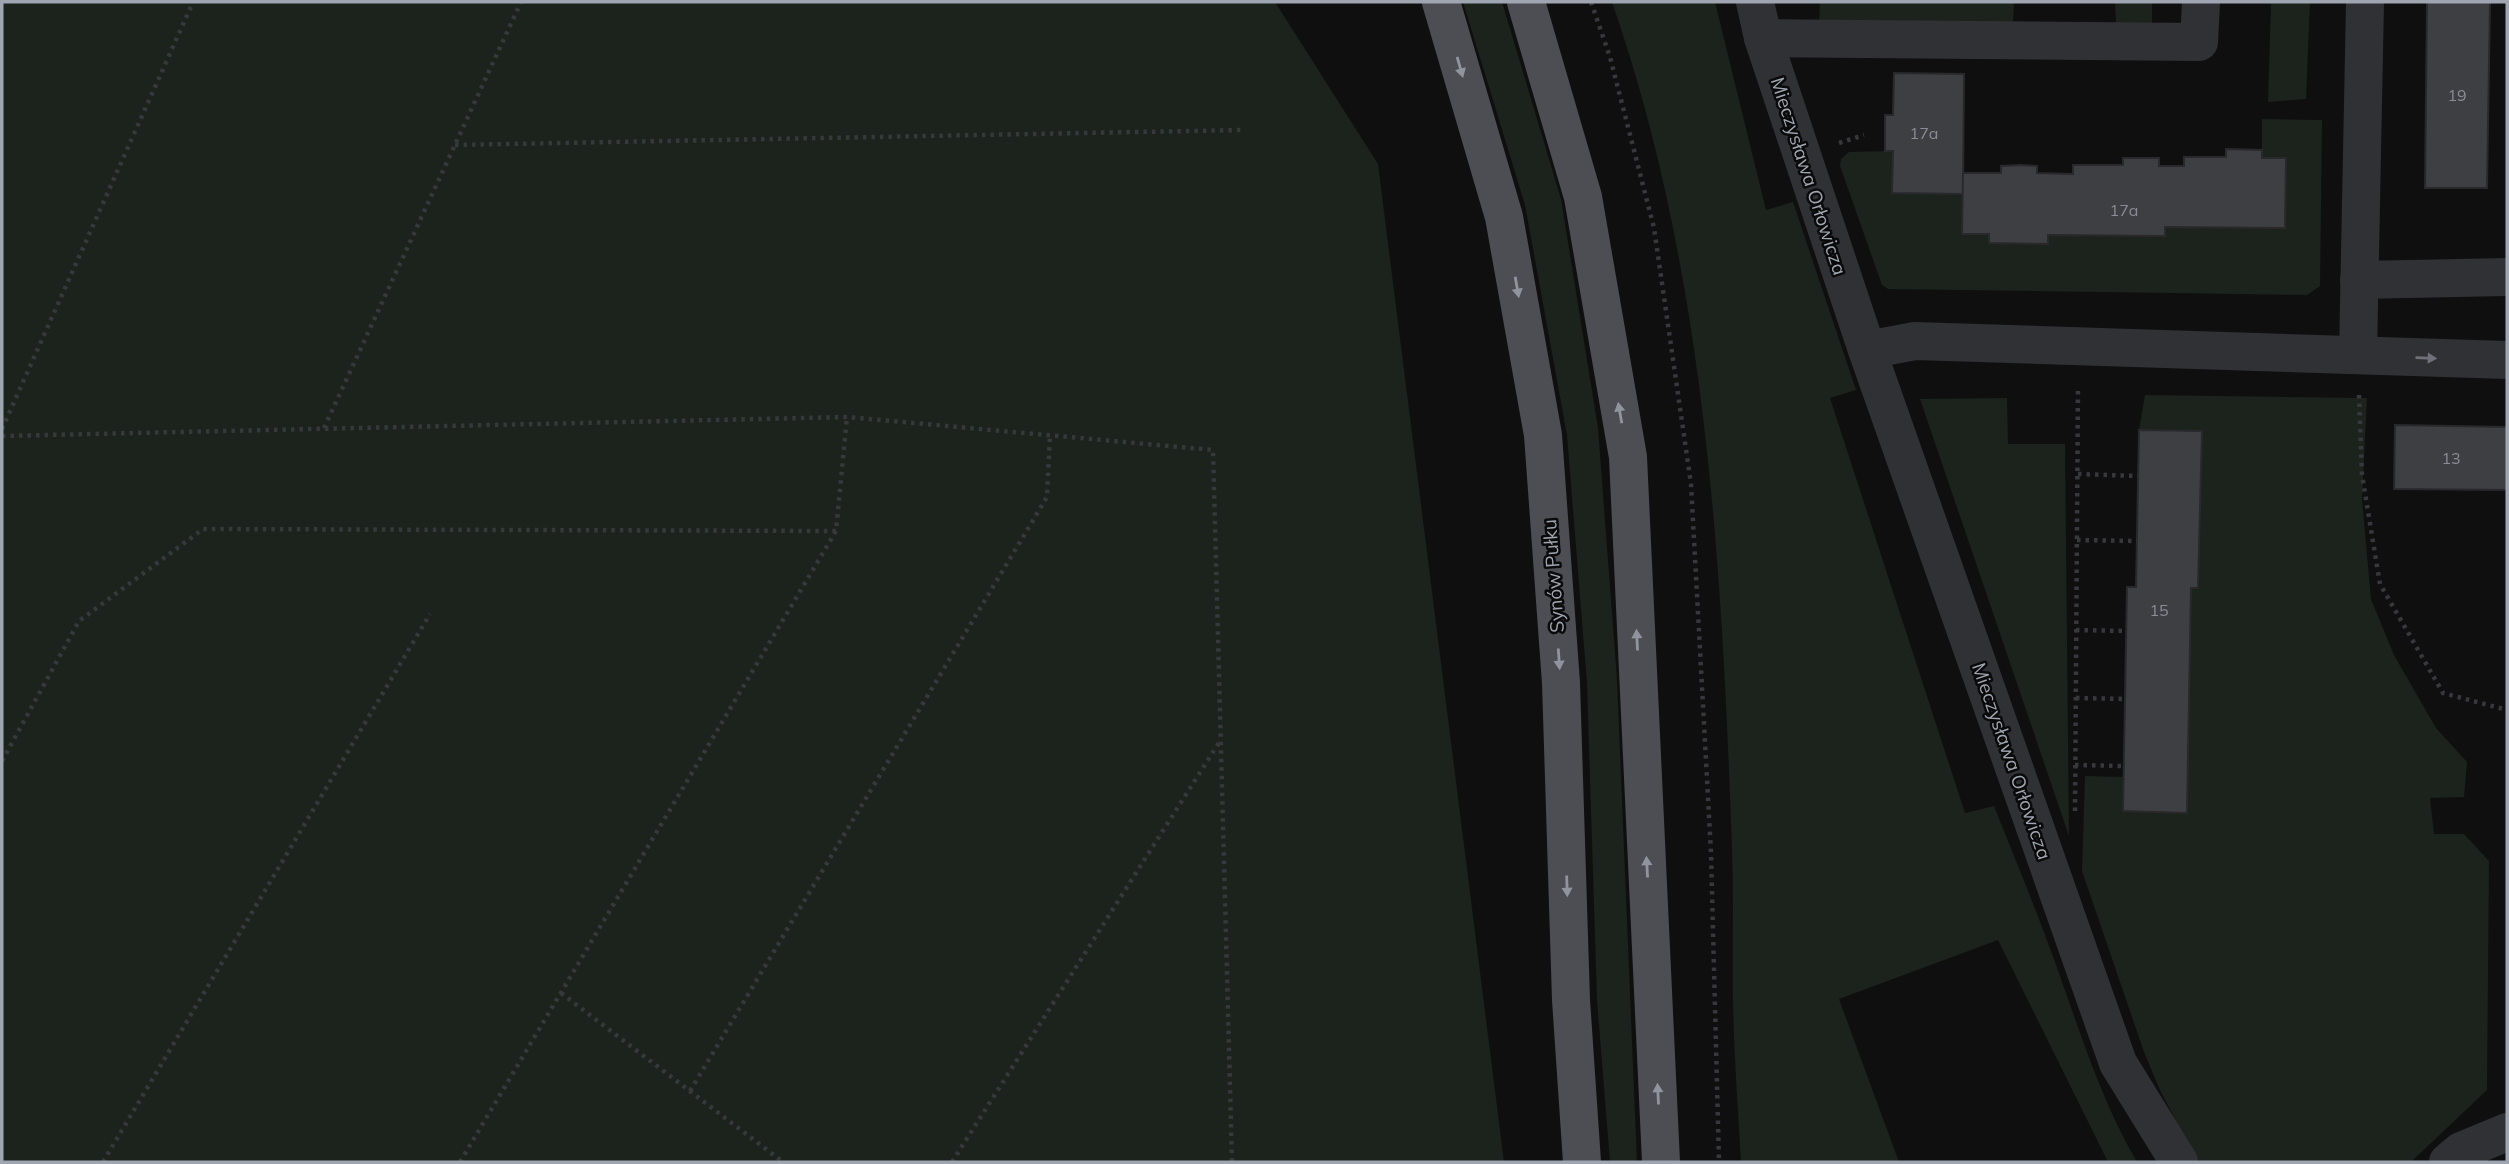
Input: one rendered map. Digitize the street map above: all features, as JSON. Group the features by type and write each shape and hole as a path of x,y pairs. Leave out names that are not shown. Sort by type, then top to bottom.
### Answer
{"main road":[{"name":"Synów Pułku","path":"1441,2 1504,217 1543,435 1561,683 1571,1000 1582,1162"},
{"path":"1526,2 1583,197 1628,457 1661,1162"}],"lane":[{"path":"1759,20 2199,42 2201,2"},
{"path":"2358,355 2365,2"},
{"name":"Mieczysława Orłowicza","path":"1759,20 1867,350 2118,1063 2179,1162"},
{"path":"2359,280 2507,277"},
{"path":"1867,350 1915,341 2507,360"},
{"path":"2448,1162 2461,1151 2507,1132"}],"path":[{"path":"2,429 193,2"},
{"path":"324,428 521,2"},
{"path":"1591,2 1610,57 1654,228 1691,484 1711,839 1719,1162"},
{"path":"454,145 1241,130"},
{"path":"2075,818 2078,346"},
{"path":"2358,355 2362,475 2380,584 2443,693 2507,710"},
{"path":"460,1162 836,531 847,417"},
{"path":"2,436 847,417 1213,450 1232,1162"},
{"path":"690,1091 1047,497 1050,435"},
{"path":"2078,474 2138,475"},
{"path":"2,761 79,621 203,529 836,531"},
{"path":"2077,540 2137,541"},
{"path":"103,1162 430,614"},
{"path":"2076,630 2126,631"},
{"path":"2076,698 2125,699"},
{"path":"952,1162 1221,740"},
{"path":"2075,765 2123,766"},
{"path":"561,993 783,1162"}],"shaded area":[{"path":"2,2 1275,2 1378,164 1504,1162 2,1162"},
{"path":"1463,2 1502,2 1561,199 1598,428 1617,679 1637,1162 1610,1162 1597,1000 1587,683 1567,435 1525,205"},
{"path":"1612,2 1715,2 1766,210 1793,202 1856,390 1830,398 1965,813 1994,806 2109,1108 2137,1162 2108,1162 1998,940 1839,999 1899,1162 1741,1162 1734,1023 1733,869 1728,743 1714,528 1703,421 1689,314 1669,208 1644,104"},
{"path":"1820,2 2014,2 2013,22 1819,23"},
{"path":"2115,2 2152,2 2152,25 2116,23"},
{"path":"2271,2 2310,2 2306,99 2268,102"},
{"path":"2262,119 2322,120 2320,286 2307,295 1888,289 1882,285 1840,166 1841,159 1849,152 1893,151 1892,193 1963,194 1962,234 1989,234 1989,243 2047,244 2048,235 2165,236 2165,227 2285,228 2286,158 2262,158"},
{"path":"2145,395 2367,398 2362,499 2371,599 2394,655 2436,728 2467,762 2464,797 2430,798 2434,834 2464,834 2489,861 2487,1090 2411,1162 2197,1162 2159,1088 2144,1052 2082,871 2085,776 2123,777 2123,811 2187,812 2191,588 2198,588 2202,432 2139,430"},
{"path":"2007,398 2008,444 2065,444 2069,836 1920,399"}],"building":[{"path":"2427,2 2490,2 2487,188 2425,188"},
{"path":"1894,73 1964,74 1963,194 1892,193 1893,151 1885,151 1885,115 1893,115"},
{"path":"2226,149 2262,150 2262,158 2286,158 2285,228 2165,227 2165,236 2048,235 2048,244 1989,243 1989,234 1962,234 1963,173 2001,173 2001,166 2020,165 2037,166 2037,173 2073,174 2073,165 2123,165 2123,158 2159,158 2159,166 2184,166 2184,157 2226,157"},
{"path":"2395,425 2507,427 2507,490 2394,489"},
{"path":"2139,430 2202,431 2198,588 2191,588 2187,813 2123,811 2127,587 2136,587"}]}
